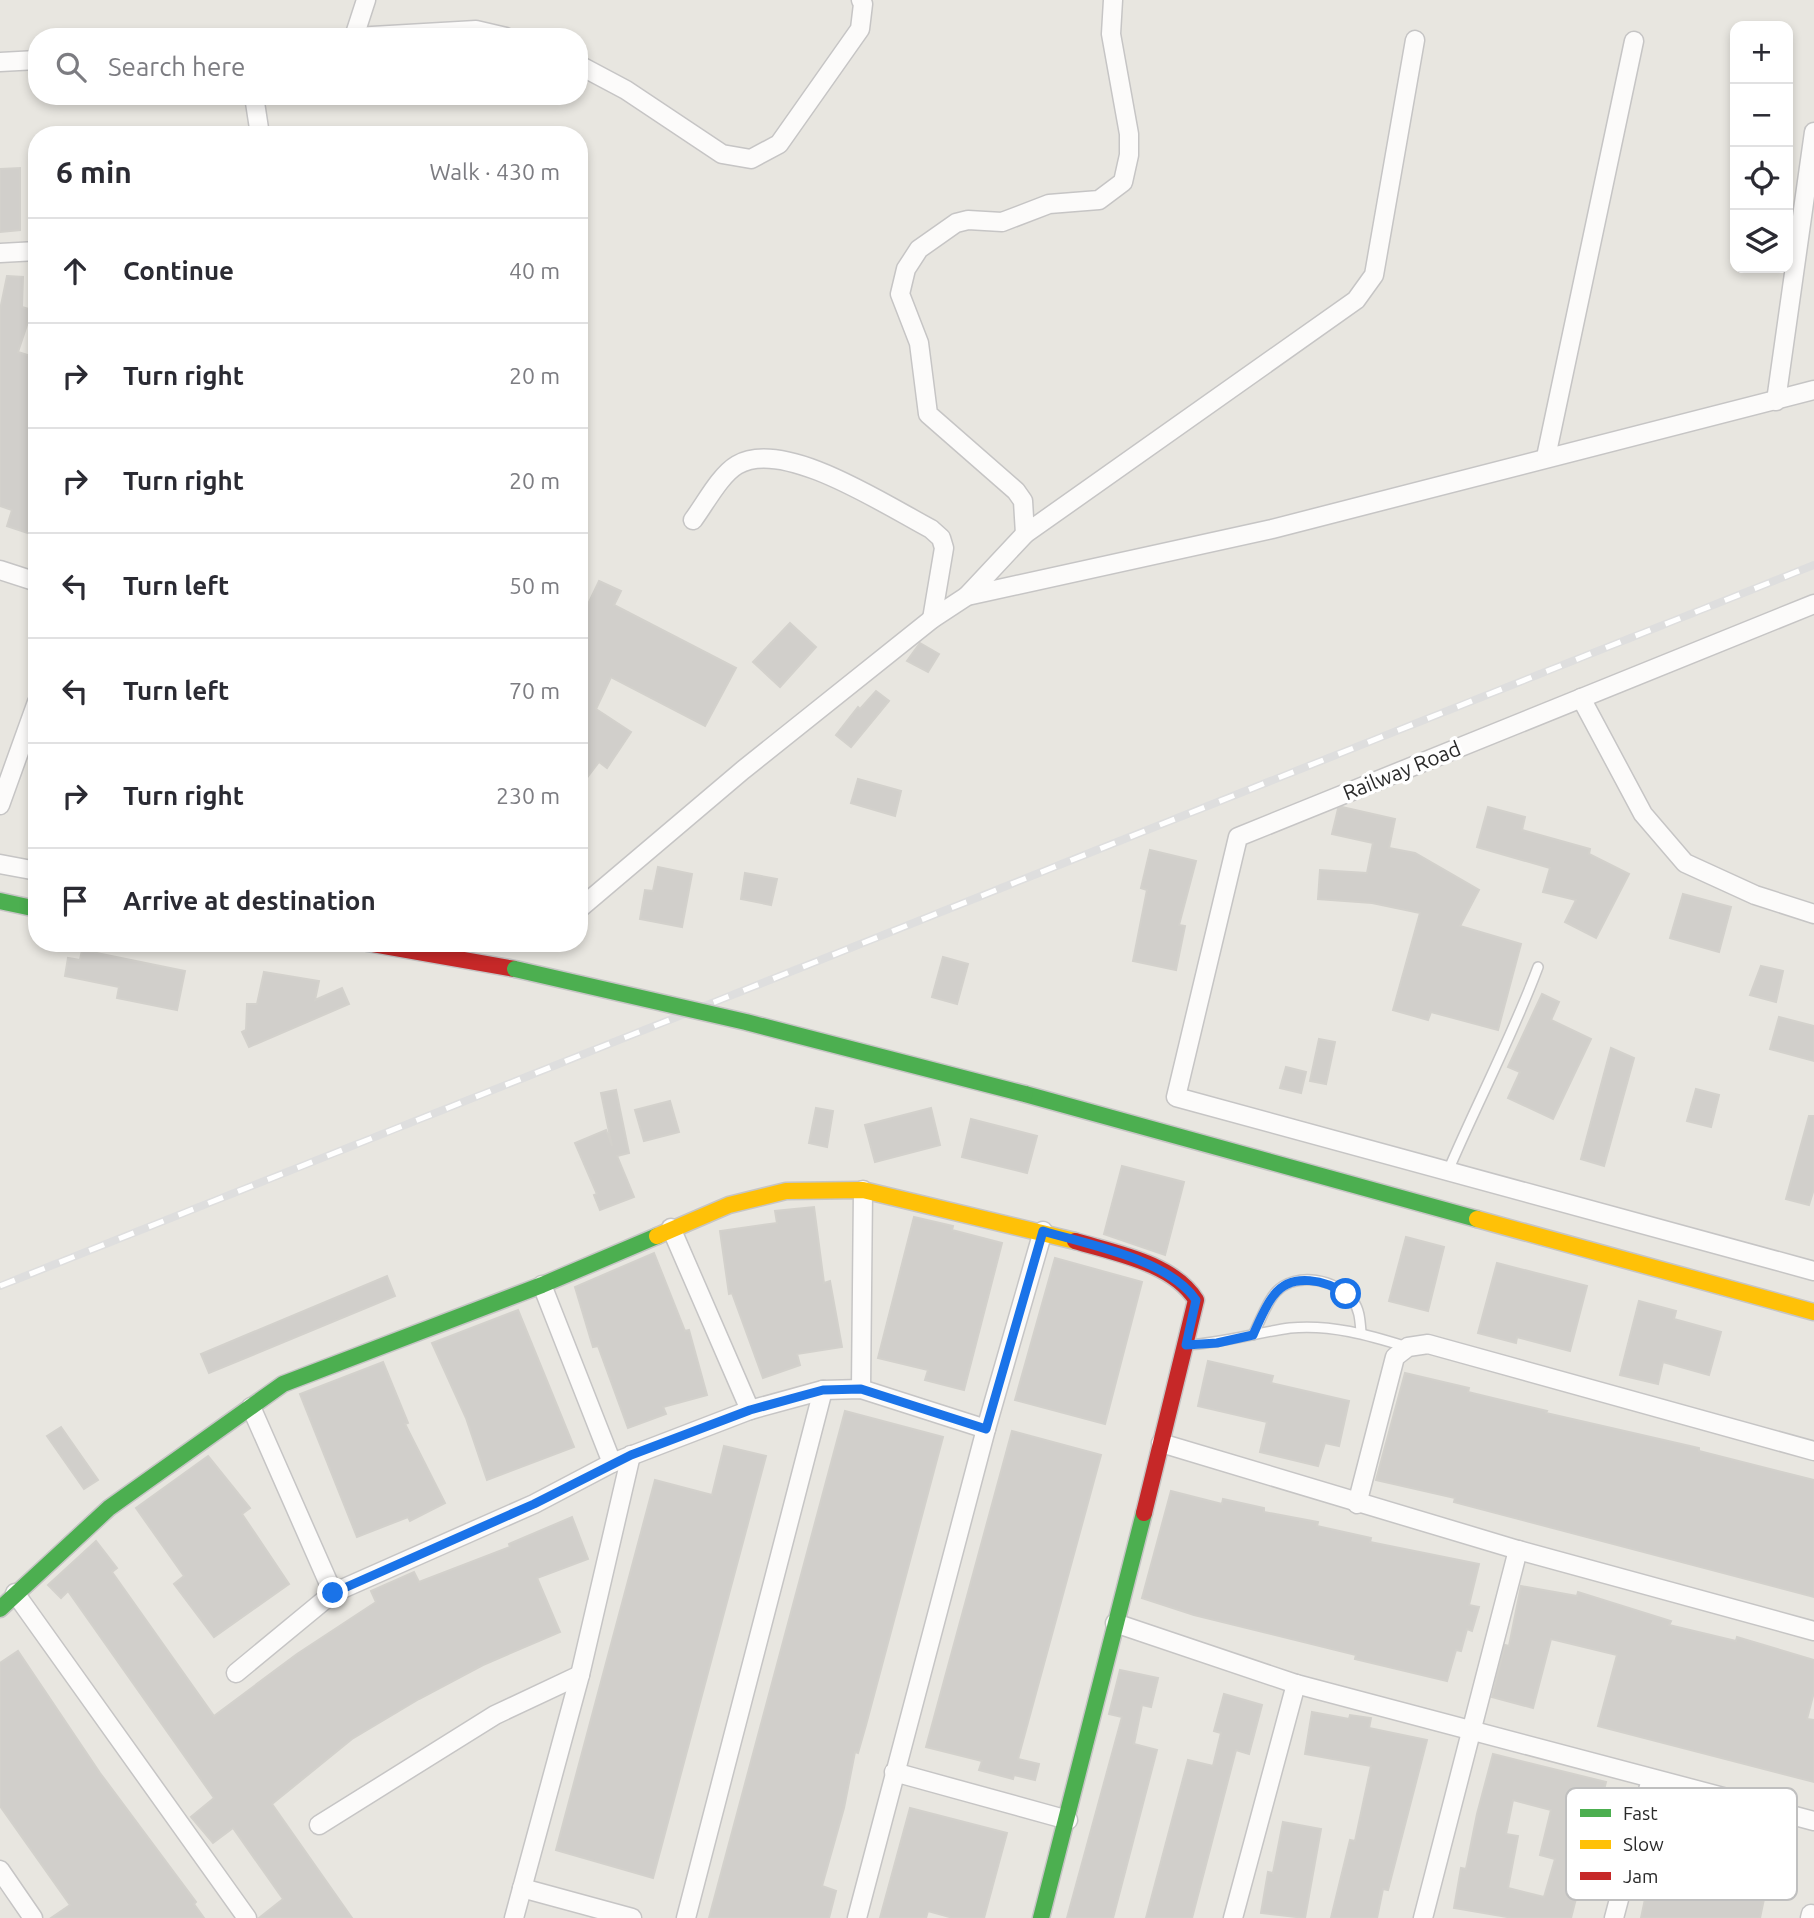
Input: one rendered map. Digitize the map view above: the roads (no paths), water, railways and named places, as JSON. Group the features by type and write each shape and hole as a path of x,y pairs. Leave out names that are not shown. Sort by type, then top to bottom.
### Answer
{"street":[{"path":"357,28 366,0"},
{"path":"588,70 626,90 722,153 751,159 779,145 860,29 863,4 861,0"},
{"path":"1024,534 1023,501 1016,491 928,414 919,343 900,294 906,269 919,249 956,223 968,220 1002,222 1049,204 1100,200 1123,182 1129,155 1129,134 1111,34 1113,0"},
{"path":"588,901 743,770 932,619 967,596 1024,534 1356,300 1374,275 1415,40"},
{"path":"1546,457 1634,41"},
{"path":"0,62 28,60"},
{"path":"255,105 259,126"},
{"path":"1776,401 1814,132"},
{"path":"0,253 28,251"},
{"path":"967,596 1272,528 1814,390"},
{"path":"693,520 733,467 750,458 779,458 804,464 931,529 941,538 944,548 932,619"},
{"path":"0,570 28,579"},
{"name":"Railway Road","path":"1447,1171 1176,1097 1238,837 1814,604"},
{"path":"1580,698 1643,814 1685,863 1755,895 1814,914"},
{"path":"0,805 28,727"},
{"path":"0,864 28,869"},
{"path":"0,901 28,907"},
{"path":"416,952 515,970 746,1022 1025,1094 1814,1312"},
{"path":"1447,1171 1814,1271"},
{"path":"861,1389 863,1190"},
{"path":"0,1609 109,1508 283,1384 542,1285 729,1205 786,1191 863,1190 1043,1231 1165,1272 1186,1284 1196,1300 1068,1820 1041,1918"},
{"path":"671,1228 750,1410"},
{"path":"857,1918 986,1429 1043,1231"},
{"path":"542,1285 612,1463"},
{"path":"1357,1504 1395,1357 1408,1347 1428,1344 1814,1451"},
{"path":"236,1673 333,1593 534,1504 612,1463 750,1410 823,1390 861,1389 986,1429"},
{"path":"686,1918 823,1390"},
{"path":"251,1406 333,1593"},
{"path":"1161,1443 1357,1504 1814,1631"},
{"path":"514,1918 580,1675 631,1455"},
{"path":"1423,1918 1518,1550"},
{"path":"16,1592 247,1918"},
{"path":"1115,1623 1296,1684 1686,1788"},
{"path":"320,1825 495,1715 580,1675"},
{"path":"1233,1918 1296,1684"},
{"path":"894,1772 1068,1820"},
{"path":"1649,1788 1651,1779"},
{"path":"1797,1817 1814,1821"},
{"path":"0,1870 33,1918"},
{"path":"522,1888 632,1918"},
{"path":"1614,1918 1619,1900"}],"lane":[{"path":"1447,1171 1489,1075 1516,1024 1538,968"},
{"path":"1253,1335 1274,1294 1281,1288 1308,1279 1329,1283 1346,1294 1358,1310 1362,1332"},
{"path":"1186,1345 1217,1343 1291,1328 1362,1332 1408,1347"}],"railway":[{"path":"0,1286 1814,565"}]}
